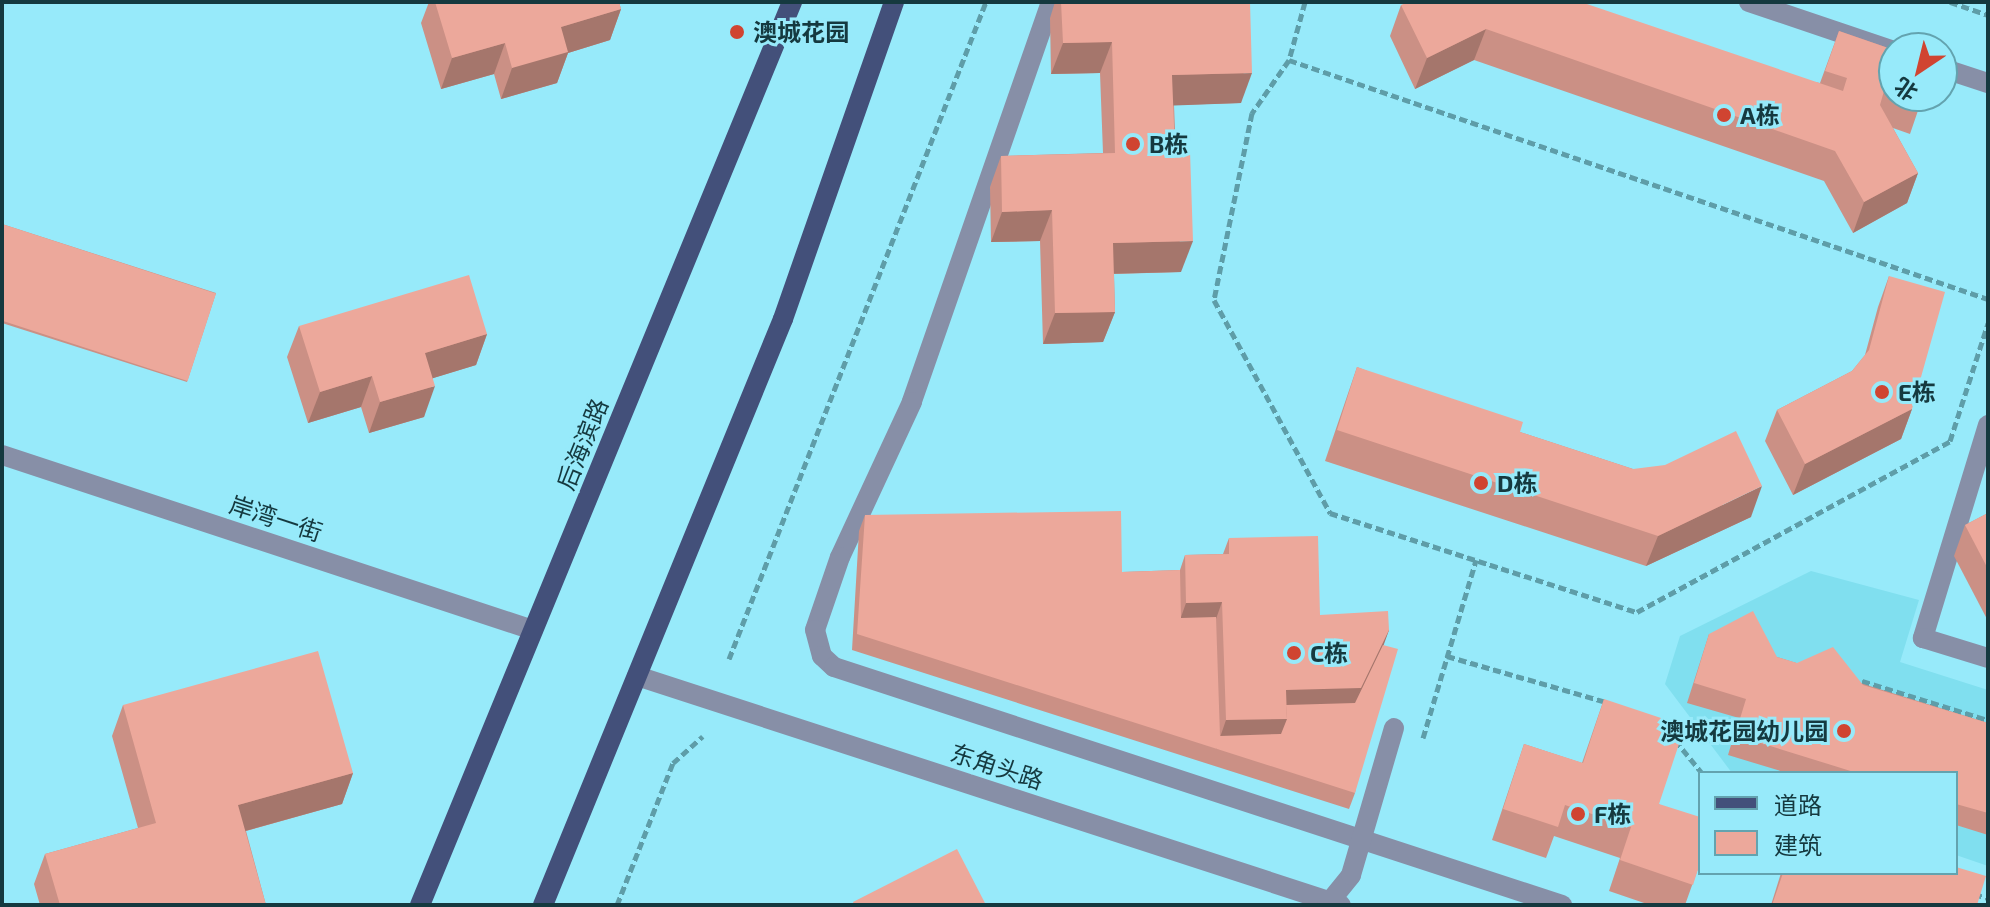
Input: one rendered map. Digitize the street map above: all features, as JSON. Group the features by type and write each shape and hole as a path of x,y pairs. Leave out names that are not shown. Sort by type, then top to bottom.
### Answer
{"main road":[{"name":"后海滨路","path":"420,905 792,2"},
{"path":"543,905 783,319 892,3"}],"street":[{"path":"1051,2 912,402 849,535 815,630 816,644 834,667 1361,842 1562,905"},
{"path":"1749,2 1878,46"},
{"path":"1958,73 1988,83"},
{"path":"1988,425 1923,638 1988,658"},
{"name":"岸湾一街","path":"2,455 533,630"},
{"name":"东角头路","path":"637,676 1332,904"},
{"path":"1332,904 1351,875 1394,728"}],"path":[{"path":"729,659 986,2"},
{"path":"1305,2 1289,60 1252,113 1214,300 1330,513 1637,612 1950,441 1988,323"},
{"path":"1950,2 1988,15"},
{"path":"1289,60 1988,299"},
{"path":"1421,746 1476,560"},
{"path":"1447,656 1611,703"},
{"path":"1862,681 1988,720"},
{"path":"1665,728 1700,771"},
{"path":"617,905 673,763 703,736"},
{"path":"1962,890 1988,898"}],"shaded area":[{"name":"澳城花园幼儿园","path":"1811,571 1919,600 1900,662 1988,690 1988,866 1958,856 1958,771 1730,771 1665,684 1680,636"}],"building":[{"path":"435,2 619,2 621,9 561,27 568,52 512,68 505,43 452,58"},
{"name":"B栋","path":"1061,2 1250,2 1252,73 1172,75 1175,151 1190,151 1193,241 1113,243 1115,312 1055,313 1052,210 1002,212 1001,156 1115,153 1112,42 1063,43"},
{"path":"1408,2 1581,2 1843,91 1847,78 1825,71 1839,31 1878,44 1878,112 1884,112 1918,173 1864,202 1835,151 1486,29 1427,58 1401,5"},
{"path":"2,224 216,294 188,381 2,321"},
{"path":"469,275 487,334 425,353 435,386 380,402 372,376 320,392 299,326"},
{"name":"E栋","path":"1889,276 1945,292 1912,409 1805,464 1777,410 1852,371 1869,350"},
{"path":"1357,367 1523,422 1520,432 1633,469 1665,465 1736,431 1762,486 1658,536 1337,430"},
{"path":"1121,511 1122,572 1180,570 1181,618 1216,617 1220,736 1281,734 1287,719 1286,705 1355,703 1383,645 1398,649 1355,793 857,634 865,515"},
{"path":"1988,513 1988,569 1965,525"},
{"name":"C栋","path":"1318,536 1320,615 1388,611 1389,630 1361,688 1286,690 1287,719 1226,720 1222,602 1186,603 1185,555 1229,554 1229,538"},
{"path":"1753,611 1777,657 1797,663 1833,647 1863,685 1988,723 1988,813 1958,805 1958,771 1851,771 1735,735 1746,699 1694,683 1709,634"},
{"path":"318,651 353,773 238,805 266,905 60,905 45,854 156,823 123,705"},
{"name":"F栋","path":"1604,699 1685,726 1659,804 1698,816 1698,869 1693,885 1620,860 1631,827 1565,805 1558,827 1503,809 1524,744 1583,763"},
{"path":"957,849 986,905 854,905 853,902"},
{"path":"1958,868 1986,876 1977,905 1772,905 1782,875 1958,875"}],"place":[{"name":"澳城花园","path":"737,32"},
{"name":"A栋","path":"1724,115"},
{"name":"B栋","path":"1133,144"},
{"name":"E栋","path":"1882,392"},
{"name":"D栋","path":"1481,483"},
{"name":"C栋","path":"1294,653"},
{"name":"澳城花园幼儿园","path":"1844,731"},
{"name":"F栋","path":"1578,814"}]}
